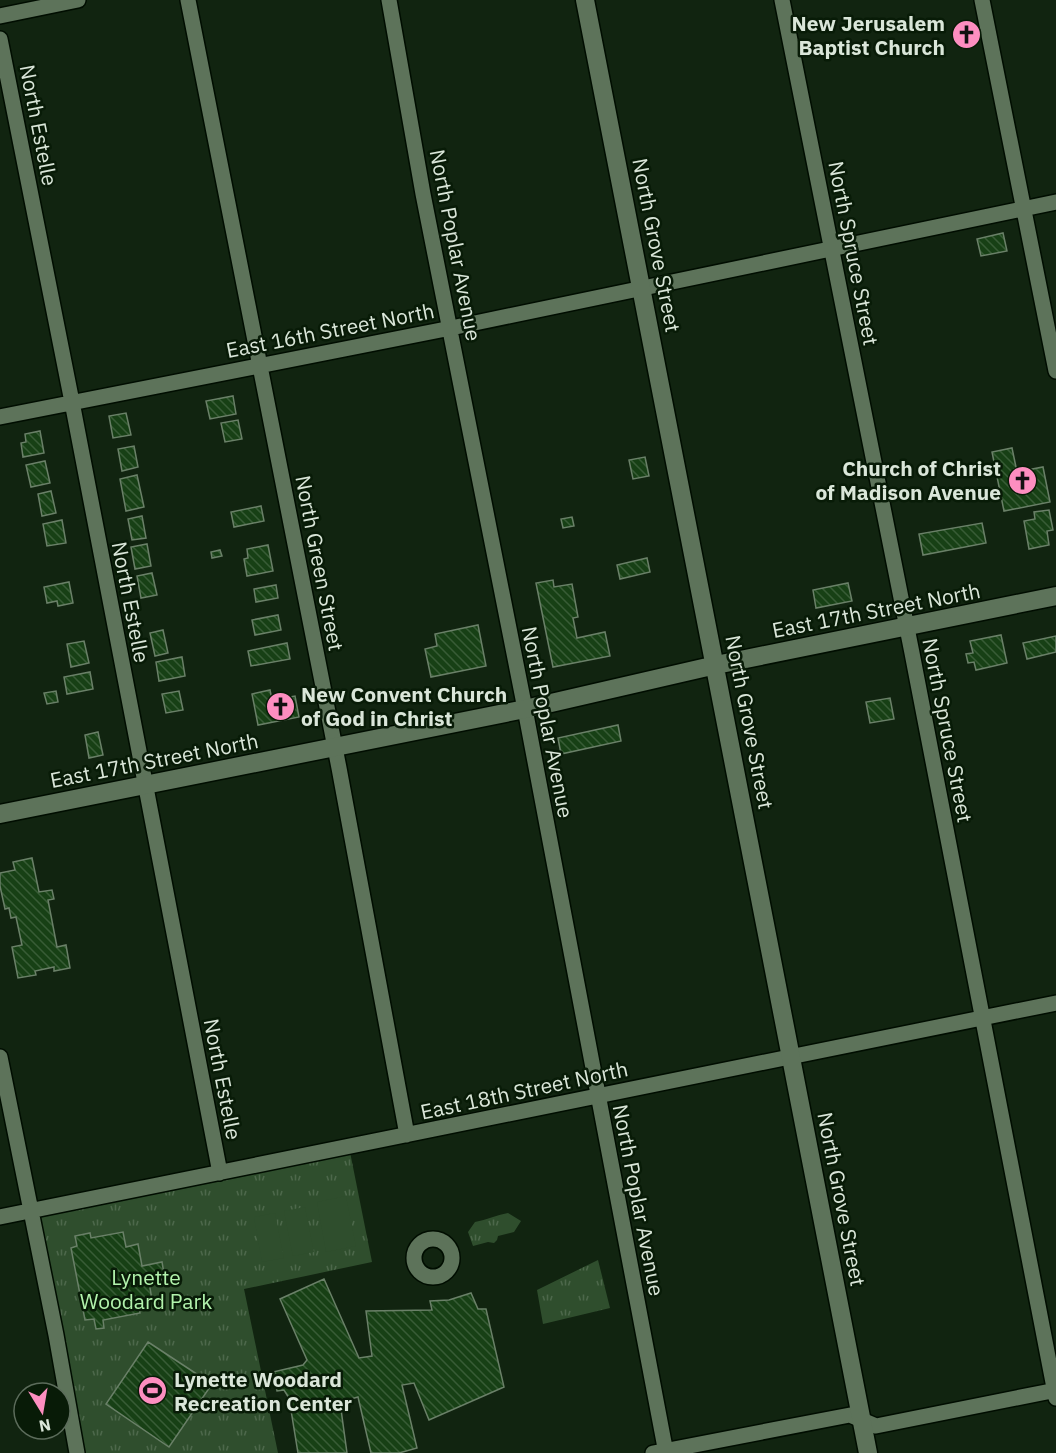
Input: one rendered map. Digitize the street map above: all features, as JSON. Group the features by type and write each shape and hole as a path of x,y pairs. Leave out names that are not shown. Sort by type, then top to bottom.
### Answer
{"street":[{"path":"0,16 78,0"},
{"name":"North Green Street","path":"188,0 335,747 407,1135"},
{"name":"North Poplar Avenue","path":"389,0 423,194 525,709 598,1096 661,1452"},
{"name":"North Grove Street","path":"585,0 643,288 868,1453"},
{"name":"North Spruce Street","path":"782,0 907,628 1055,1393"},
{"path":"982,0 1056,371"},
{"name":"North Estelle","path":"0,39 220,1173"},
{"name":"East 16th Street North","path":"0,417 451,328 1056,202"},
{"name":"East 17th Street North","path":"0,814 525,709 716,665 1056,596"},
{"name":"East 18th Street North","path":"0,1217 1056,1003"},
{"path":"0,1057 56,1335 77,1453"},
{"path":"661,1452 850,1415 876,1426 1055,1393"}],"green space":[{"name":"Lynette Woodard Park","path":"349,1147 372,1262 244,1289 278,1453 79,1453 72,1418 72,1381 64,1381 30,1211"},
{"path":"346,1196 356,1246 326,1252 317,1202"},
{"path":"305,1207 314,1252 293,1256 284,1211"},
{"path":"275,1213 284,1258 262,1262 254,1217"},
{"path":"508,1213 521,1221 514,1232 498,1236 494,1243 488,1242 473,1246 468,1232 475,1222"},
{"path":"598,1260 610,1308 543,1324 537,1290"}],"building":[{"path":"1003,233 1007,251 981,256 977,239"},
{"path":"233,396 236,414 210,419 206,401"},
{"path":"126,413 131,435 113,438 109,416"},
{"path":"238,420 242,439 225,442 221,423"},
{"path":"40,431 44,453 23,457 21,443 26,442 25,434"},
{"path":"134,446 138,467 122,471 118,449"},
{"path":"1012,448 1017,472 1043,467 1050,502 1004,511 992,452"},
{"path":"645,457 649,476 633,479 629,460"},
{"path":"45,461 50,483 31,487 26,465"},
{"path":"137,475 144,507 126,511 120,479"},
{"path":"51,491 56,513 42,516 38,494"},
{"path":"261,506 264,521 234,527 231,512"},
{"path":"1049,510 1053,530 1047,531 1049,545 1029,549 1024,521 1035,519 1034,512"},
{"path":"142,516 146,538 132,540 128,519"},
{"path":"572,517 574,526 563,528 561,519"},
{"path":"62,520 66,543 47,546 43,524"},
{"path":"982,523 986,543 923,555 919,534"},
{"path":"147,544 151,566 135,569 131,547"},
{"path":"268,545 273,571 247,576 244,559 248,558 247,549"},
{"path":"220,550 222,556 212,558 211,552"},
{"path":"647,558 650,572 620,579 617,565"},
{"path":"152,573 157,595 141,598 137,576"},
{"path":"553,580 554,587 572,584 578,617 573,618 577,638 605,632 610,656 553,667 536,583"},
{"path":"69,582 73,603 58,606 57,601 47,603 44,587"},
{"path":"848,583 852,601 816,608 813,590"},
{"path":"276,585 278,598 256,602 254,589"},
{"path":"278,615 281,630 255,635 252,620"},
{"path":"478,625 486,666 431,677 425,649 437,646 435,634"},
{"path":"163,630 168,653 155,656 150,633"},
{"path":"1001,635 1007,663 976,670 974,662 968,663 966,654 973,653 970,641"},
{"path":"1056,636 1056,652 1027,659 1023,643"},
{"path":"84,641 89,663 71,667 67,644"},
{"path":"287,643 290,659 251,666 248,651"},
{"path":"182,657 185,676 159,681 156,662"},
{"path":"90,672 93,689 67,694 64,677"},
{"path":"270,690 272,700 295,696 299,717 258,725 252,694"},
{"path":"56,691 58,702 47,704 44,693"},
{"path":"179,691 183,710 166,713 162,694"},
{"path":"890,698 894,719 870,723 866,702"},
{"path":"618,725 621,741 561,754 558,738"},
{"path":"98,732 103,755 89,758 85,735"},
{"path":"32,858 39,892 52,890 54,899 48,900 57,947 66,945 70,968 54,971 54,967 35,971 36,975 18,978 12,947 22,945 16,917 11,918 9,908 5,909 0,873 15,870 13,862"},
{"path":"123,1232 126,1247 138,1244 142,1266 162,1262 165,1279 149,1282 152,1300 138,1303 140,1313 103,1320 104,1328 96,1329 94,1319 85,1320 71,1248 77,1246 75,1236 90,1233 91,1238"},
{"path":"324,1279 359,1358 372,1356 366,1311 432,1310 430,1301 449,1300 471,1293 478,1309 486,1309 504,1387 429,1420 414,1383 402,1385 417,1448 399,1453 371,1453 358,1397 340,1402 347,1453 298,1453 289,1398 284,1390 277,1391 273,1372 303,1365 307,1360 280,1299"},
{"path":"148,1342 212,1384 169,1447 106,1404"}],"place":[{"name":"New Jerusalem Baptist Church","path":"966,35"},
{"name":"Church of Christ of Madison Avenue","path":"1022,480"},
{"name":"New Convent Church of God in Christ","path":"280,706"},
{"name":"Lynette Woodard Recreation Center","path":"153,1391"}]}
